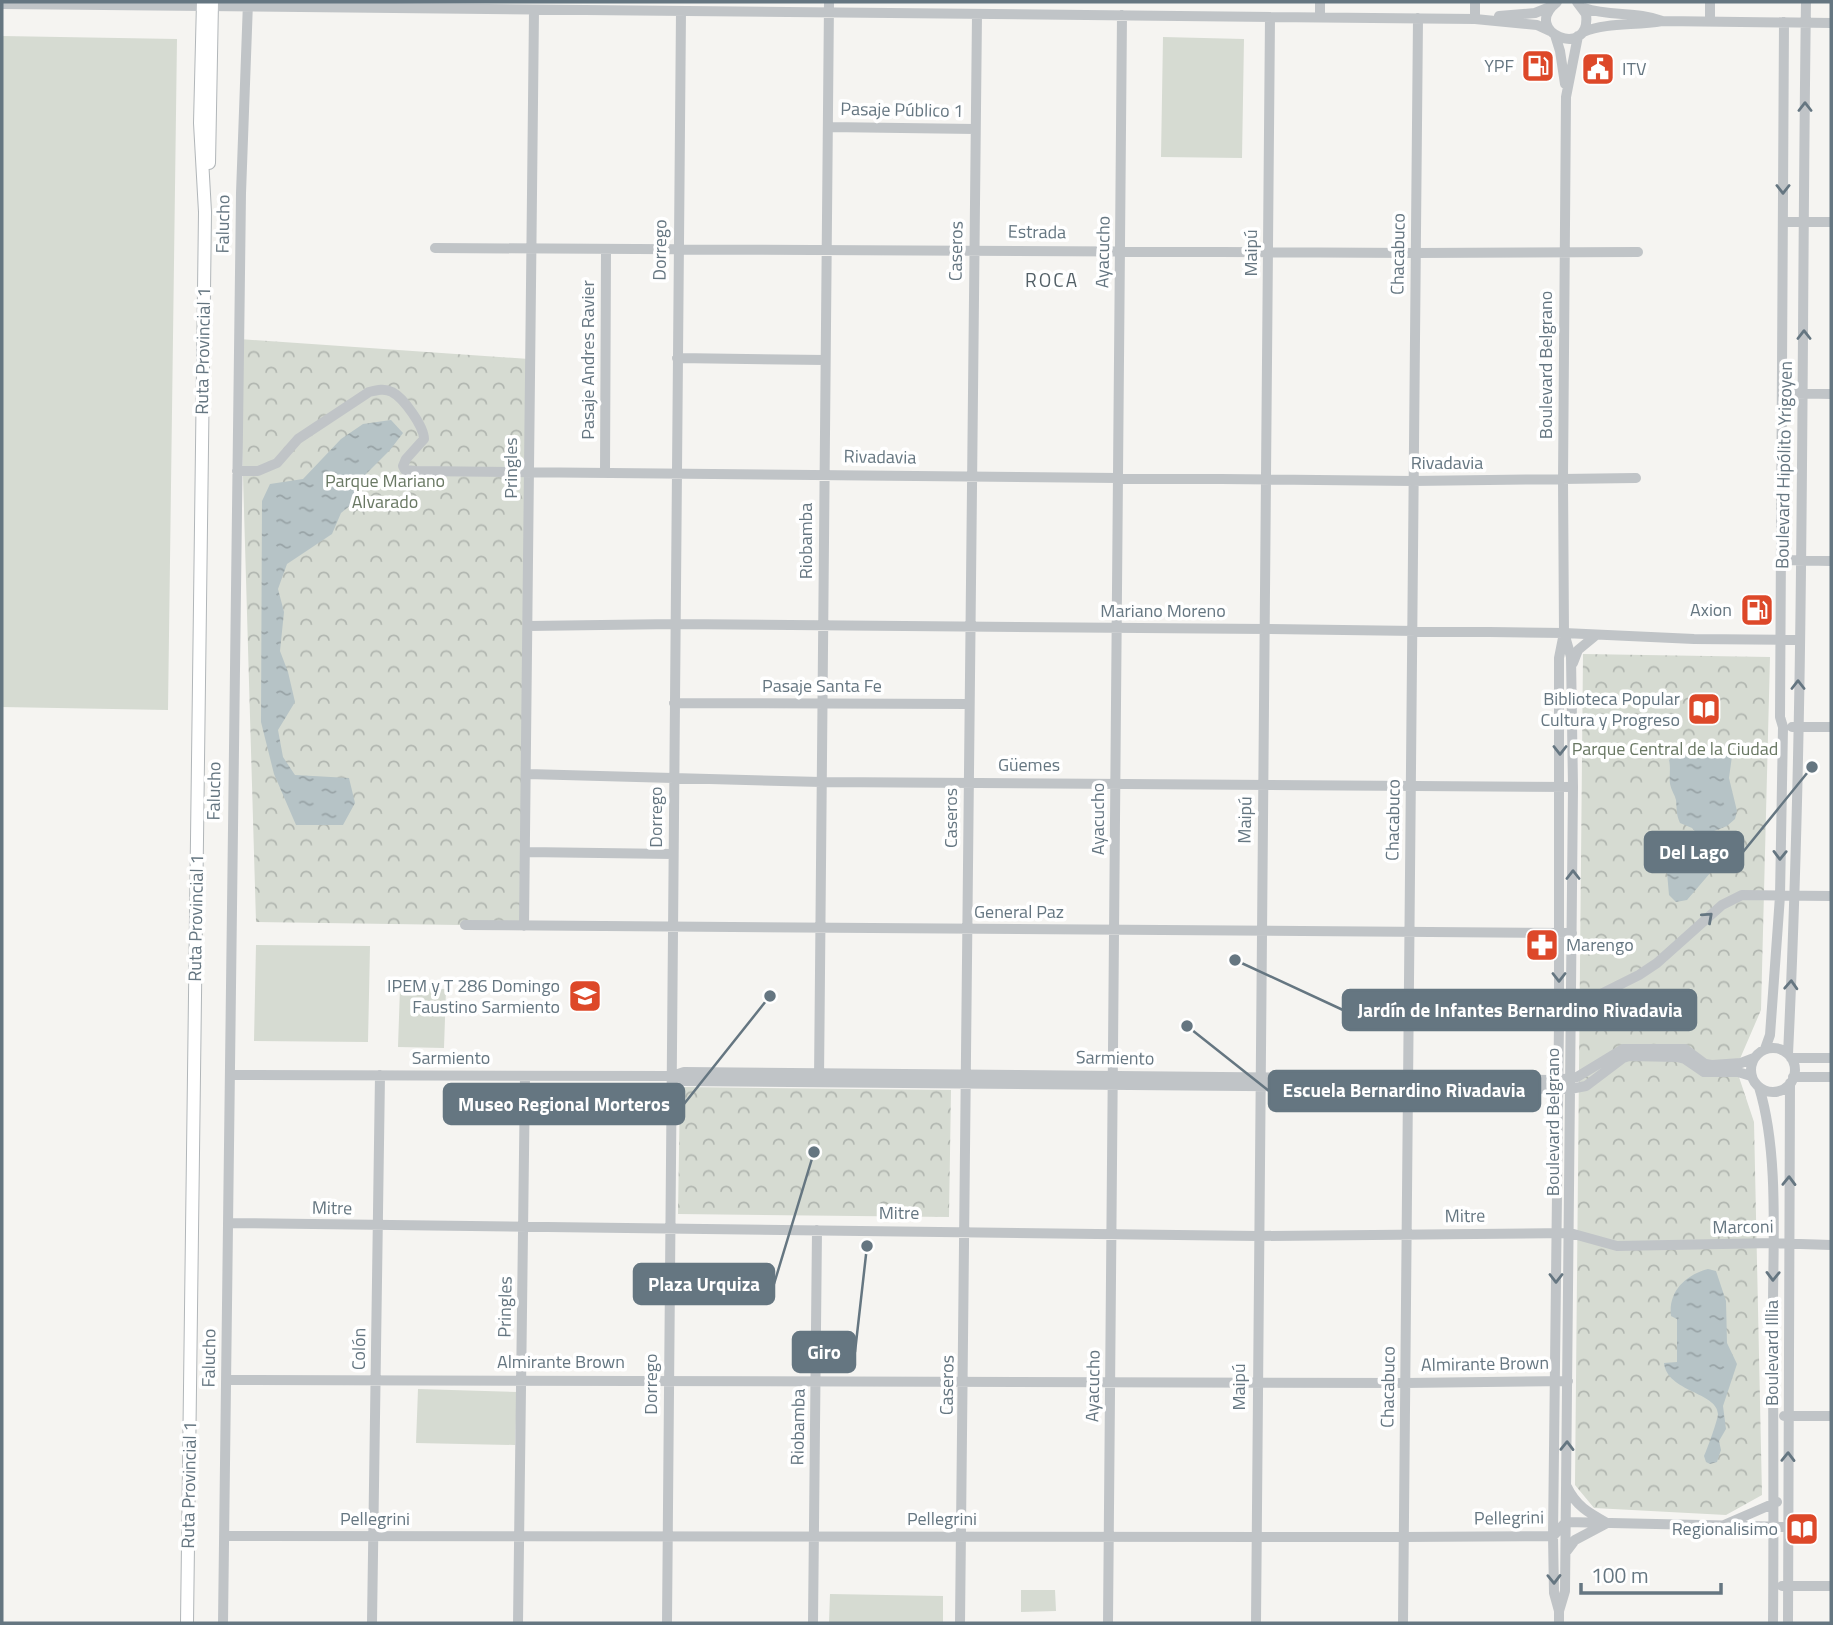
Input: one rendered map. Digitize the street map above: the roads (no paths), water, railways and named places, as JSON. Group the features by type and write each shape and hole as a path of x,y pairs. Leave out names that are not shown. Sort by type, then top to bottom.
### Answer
{"main road":[{"name":"Ruta Provincial 1","path":"187,1623 205,212 200,123 207,4"}],"street":[{"name":"Caseros","path":"960,1623 973,249 975,129 982,14 987,2"},
{"path":"1151,2 1151,16"},
{"path":"1320,2 1320,17"},
{"path":"1475,2 1475,19"},
{"path":"1710,2 1710,21"},
{"name":"Boulevard Hipólito Yrigoyen","path":"1789,1056 1796,896 1806,2"},
{"path":"1475,19 1535,13 1554,3"},
{"name":"Boulevard Belgrano","path":"1554,3 1546,20 1560,51 1566,97 1564,633 1559,658 1559,1023 1553,1536 1554,1592 1559,1623"},
{"path":"2,4 501,6 534,10 662,6 681,11 829,7 982,14 1475,19 1537,25 1566,39 1598,26 1662,21 1831,23"},
{"name":"Falucho","path":"223,1623 241,194 248,4"},
{"path":"1580,4 1599,13 1647,15 1662,21"},
{"name":"Boulevard Belgrano","path":"1566,97 1580,34 1587,20 1580,4"},
{"name":"Riobamba","path":"819,1077 829,7"},
{"name":"Pringles","path":"524,926 534,10"},
{"name":"Dorrego","path":"667,1623 681,11"},
{"name":"Ayacucho","path":"1108,1623 1122,15"},
{"name":"Maipú","path":"1256,1623 1256,1382 1270,17"},
{"name":"Chacabuco","path":"1403,1623 1418,18"},
{"name":"Boulevard Hipólito Yrigoyen","path":"1765,1049 1770,1035 1780,896 1783,727 1780,717 1784,22"},
{"name":"Pasaje Público 1","path":"828,127 975,129"},
{"path":"1783,222 1831,222"},
{"name":"Estrada","path":"435,248 1638,252"},
{"name":"Pasaje Andres Ravier","path":"605,472 606,249"},
{"path":"677,358 825,360"},
{"name":"Rivadavia","path":"237,471 258,471 270,467 277,463 298,439 369,392 381,390 392,391 402,400 424,430 424,439 406,459 403,466 405,470 1413,481 1636,478"},
{"path":"1782,393 1831,394"},
{"path":"1781,560 1831,561"},
{"name":"Mariano Moreno","path":"528,626 674,624 1265,629 1564,633 1799,640"},
{"name":"Boulevard Belgrano","path":"1559,1611 1565,1591 1566,1552 1572,1014 1572,669 1564,633"},
{"path":"1572,669 1578,650 1597,635"},
{"name":"Pasaje Santa Fe","path":"674,703 970,704"},
{"path":"1783,727 1831,727"},
{"name":"Güemes","path":"527,774 821,782 1573,787"},
{"path":"526,852 673,854"},
{"path":"1559,1023 1601,994 1657,963 1722,905 1742,895 1831,896"},
{"name":"General Paz","path":"465,925 1572,933"},
{"path":"1570,1084 1586,1086 1623,1058 1685,1049 1705,1064 1712,1065 1741,1063 1754,1058 1765,1049 1777,1048 1789,1056 1794,1064 1792,1080"},
{"path":"1656,1053 1685,1059 1704,1072 1712,1074 1738,1072 1751,1076 1759,1087 1765,1090 1779,1091 1792,1080 1831,1077"},
{"path":"1789,1056 1831,1058"},
{"path":"1751,1076 1754,1058"},
{"name":"Sarmiento","path":"230,1074 671,1076 684,1072 819,1077 1570,1084"},
{"name":"Colón","path":"372,1623 380,1075"},
{"name":"Pringles","path":"518,1623 525,1076"},
{"name":"Boulevard Illia","path":"1788,1623 1792,1080"},
{"name":"Boulevard Illia","path":"1759,1087 1769,1133 1774,1243 1773,1623"},
{"name":"Mitre","path":"228,1223 378,1227 523,1226 1258,1236 1570,1233"},
{"name":"Riobamba","path":"813,1623 817,1230"},
{"name":"Marconi","path":"1570,1233 1617,1246 1774,1243 1831,1245"},
{"name":"Almirante Brown","path":"226,1380 1405,1383 1568,1381"},
{"path":"1774,1416 1831,1416"},
{"path":"1566,1485 1574,1500 1583,1509 1606,1523 1575,1540 1566,1552"},
{"path":"1722,1526 1773,1502 1788,1502"},
{"name":"Pellegrini","path":"224,1536 1404,1537 1553,1536 1566,1522 1788,1527"},
{"path":"1773,1586 1831,1586"}],"water":[{"path":"391,420 403,433 364,476 357,500 341,513 332,534 287,564 278,589 284,612 280,651 295,702 278,730 283,757 295,775 349,778 355,803 343,825 296,825 274,774 261,722 262,501 270,484 303,479 341,439 363,424"},
{"path":"1682,747 1705,749 1713,756 1726,750 1732,756 1729,778 1737,811 1735,819 1727,826 1709,833 1705,849 1712,863 1711,872 1687,900 1676,902 1669,895 1666,861 1698,851 1702,839 1692,828 1680,823 1670,784 1669,760"},
{"path":"1708,1269 1716,1271 1726,1301 1727,1343 1737,1364 1723,1406 1726,1429 1719,1441 1721,1450 1717,1462 1710,1464 1704,1456 1718,1417 1716,1407 1674,1380 1667,1373 1664,1363 1677,1362 1677,1319 1671,1316 1675,1292 1685,1280"}],"place":[{"name":"YPF","path":"1538,66"},
{"name":"ITV","path":"1598,69"},
{"name":"Axion","path":"1757,610"},
{"name":"Biblioteca Popular Cultura y Progreso","path":"1704,709"},
{"name":"Del Lago","path":"1812,767"},
{"name":"Marengo","path":"1542,945"},
{"name":"Jardín de Infantes Bernardino Rivadavia","path":"1235,960"},
{"name":"IPEM y T 286 Domingo Faustino Sarmiento","path":"585,996"},
{"name":"Museo Regional Morteros","path":"770,996"},
{"name":"Escuela Bernardino Rivadavia","path":"1187,1026"},
{"name":"Plaza Urquiza","path":"814,1152"},
{"name":"Giro","path":"867,1246"},
{"name":"Regionalisimo","path":"1802,1529"}],"district":[{"name":"ROCA","path":"1052,280"}],"park label":[{"name":"Parque Mariano Alvarado","path":"385,491"},
{"name":"Parque Central de la Ciudad","path":"1675,749"}]}
